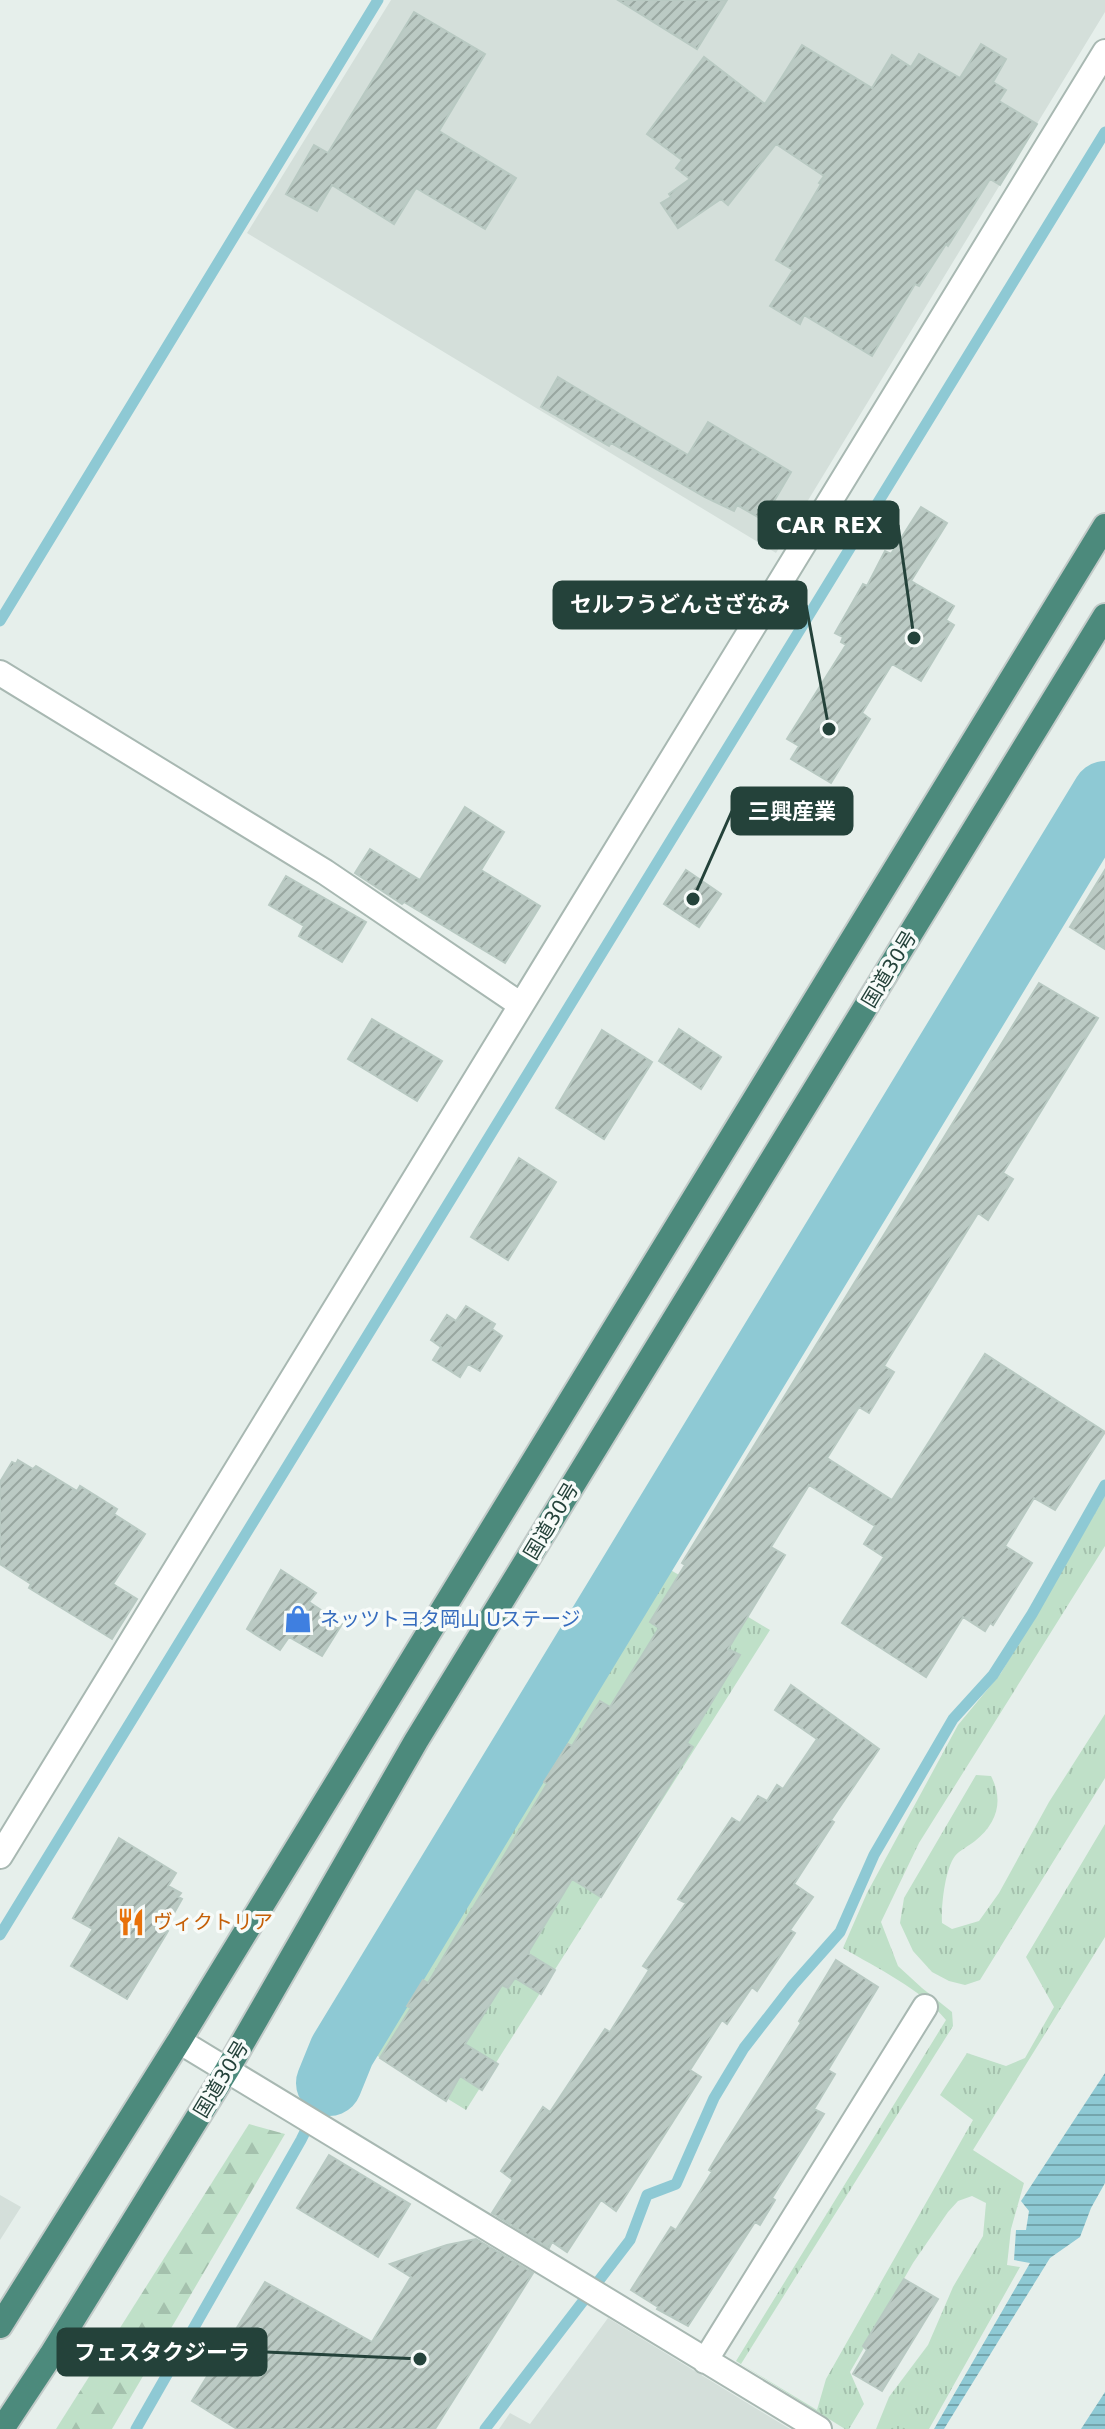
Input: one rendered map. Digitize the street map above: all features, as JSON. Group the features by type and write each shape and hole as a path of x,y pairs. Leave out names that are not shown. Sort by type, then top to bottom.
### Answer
{"highway":[{"path":"0,2326 179,2041 1105,526"},
{"name":"国道30号","path":"2,2429 227,2070 416,1741 1105,616"}],"street":[{"path":"0,1856 1105,52"},
{"path":"0,673 325,872 521,1005"},
{"path":"705,2361 925,2007"},
{"path":"179,2041 819,2429"}],"shaded area":[{"path":"391,0 1105,0 1105,12 776,553 247,233"},
{"path":"0,2195 21,2207 0,2240"},
{"path":"608,2318 790,2429 499,2429 510,2413 530,2424"}],"green space":[{"path":"1105,1496 1105,1546 919,1843 881,1922 898,1966 952,2012 953,2026 741,2364 817,2410 826,2379 973,2120 940,2095 967,2053 1006,2066 1025,2058 1054,2007 1026,1957 1105,1824 1105,1937 973,2150 1024,2183 1011,2229 1007,2265 1020,2267 929,2429 876,2429 889,2397 928,2345 953,2287 983,2236 986,2203 972,2196 958,2201 913,2263 850,2372 864,2404 849,2429 845,2429 736,2361 946,2020 924,1998 843,1948 867,1893 958,1725 1001,1673"},
{"path":"669,1569 770,1630 466,2110 371,2052"},
{"path":"1105,1714 1105,1778 980,1980 965,1985 932,1972 913,1951 900,1923 904,1898 976,1775 991,1776 997,1794 996,1811 983,1834 955,1856 946,1878 942,1923 952,1929 979,1921 999,1893 1049,1802"},
{"path":"249,2124 285,2134 112,2429 56,2429"}],"water":[{"path":"1105,2073 1105,2183 1080,2237 1050,2258 944,2429 934,2429 1030,2263 1014,2260 1016,2230 1026,2230 1029,2211 1021,2201"},
{"path":"1105,2392 1105,2429 1081,2429"}],"building":[{"path":"618,0 727,0 697,49"},
{"path":"414,12 485,54 439,131 516,178 485,229 416,188 394,224 332,185 317,211 286,194 314,145 328,153"},
{"path":"981,44 1006,59 993,82 1006,90 999,101 1037,124 1000,185 990,179 948,246 946,244 919,286 915,284 872,356 804,315 800,324 770,306 793,270 776,260 824,176 776,144 728,205 721,199 678,228 661,203 690,179 676,168 682,160 647,134 704,57 765,104 802,45 872,88 892,55 911,67 919,54 960,78"},
{"path":"558,377 688,455 708,422 791,472 763,520 737,505 734,511 541,407"},
{"path":"921,507 947,523 911,581 954,606 946,620 954,625 921,681 892,664 862,713 870,719 831,783 791,759 799,746 787,739 846,645 841,642 843,637 835,633 863,584 867,586 885,551 891,554"},
{"path":"465,807 504,832 481,870 540,906 505,963 404,902 402,904 355,873 370,849 420,880"},
{"path":"686,870 721,894 699,927 664,904"},
{"path":"1105,870 1105,949 1070,927"},
{"path":"286,876 366,922 342,962 299,936 304,926 269,905"},
{"path":"1039,983 1098,1018 1003,1173 1013,1179 988,1220 978,1213 884,1366 894,1372 869,1413 859,1407 827,1458 892,1500 985,1354 1105,1432 1055,1510 1034,1498 1005,1546 1032,1563 993,1625 990,1623 985,1631 963,1617 926,1677 842,1623 884,1557 864,1544 875,1526 809,1485 771,1547 785,1555 728,1649 740,1655 687,1743 693,1747 601,1897 572,1879 529,1951 529,1954 555,1970 541,1994 515,1978 508,1988 502,1985 465,2044 498,2064 482,2090 460,2076 446,2101 380,2058 411,2008 407,2006 423,1980 428,1983 568,1744 572,1746 600,1701 610,1707 659,1628 650,1622 685,1565 682,1563"},
{"path":"372,1019 442,1061 417,1101 348,1059"},
{"path":"679,1029 721,1057 701,1089 659,1061"},
{"path":"602,1030 652,1062 604,1139 556,1108"},
{"path":"519,1158 556,1182 508,1260 471,1237"},
{"path":"466,1306 495,1324 492,1329 502,1336 480,1371 468,1364 460,1377 433,1360 441,1347 431,1340 447,1315 456,1321"},
{"path":"18,1460 33,1469 36,1466 77,1491 80,1486 117,1509 114,1514 145,1534 113,1584 137,1599 112,1639 29,1588 31,1584 0,1564 0,1482 12,1462 16,1464"},
{"name":"ネッツトヨタ岡山 Uステージ","path":"281,1570 316,1593 309,1602 342,1624 322,1656 289,1637 280,1650 247,1629"},
{"path":"791,1685 879,1749 831,1820 834,1822 794,1884 813,1897 790,1930 795,1933 757,1991 752,1987 727,2024 722,2020 690,2070 701,2077 616,2211 601,2200 567,2252 552,2242 549,2248 492,2213 513,2180 501,2171 543,2107 550,2112 605,2029 610,2032 649,1970 643,1966 686,1903 678,1899 732,1818 740,1823 758,1796 767,1801 777,1785 783,1789 817,1739 775,1710"},
{"name":"ヴィクトリア","path":"119,1838 176,1873 168,1886 181,1893 178,1897 182,1899 165,1929 168,1931 127,1999 71,1966 93,1929 73,1918"},
{"path":"836,1960 878,1987 828,2070 835,2074 814,2109 824,2114 772,2198 775,2200 760,2225 755,2222 688,2326 631,2290 671,2227 676,2230"},
{"path":"329,2155 410,2204 378,2257 297,2208"},
{"path":"476,2239 533,2273 435,2429 237,2429 192,2401 265,2282 372,2342 411,2277 390,2264"},
{"path":"904,2279 938,2299 882,2391 853,2374 867,2350 863,2346"}],"waterway":[{"path":"0,621 378,0"},
{"path":"0,1935 1105,132"},
{"path":"329,2083 342,2051 1105,794"},
{"path":"485,2429 630,2240 647,2195 676,2184 714,2098 744,2048 793,1985 840,1932 874,1855 953,1719 993,1675 1032,1614 1105,1485"},
{"path":"136,2429 301,2140 329,2083"}],"place":[{"name":"CAR REX","path":"914,638"},
{"name":"セルフうどんさざなみ","path":"829,729"},
{"name":"三興産業","path":"693,899"},
{"name":"ネッツトヨタ岡山 Uステージ","path":"298,1619"},
{"name":"ヴィクトリア","path":"131,1922"},
{"name":"フェスタクジーラ","path":"420,2359"}]}
